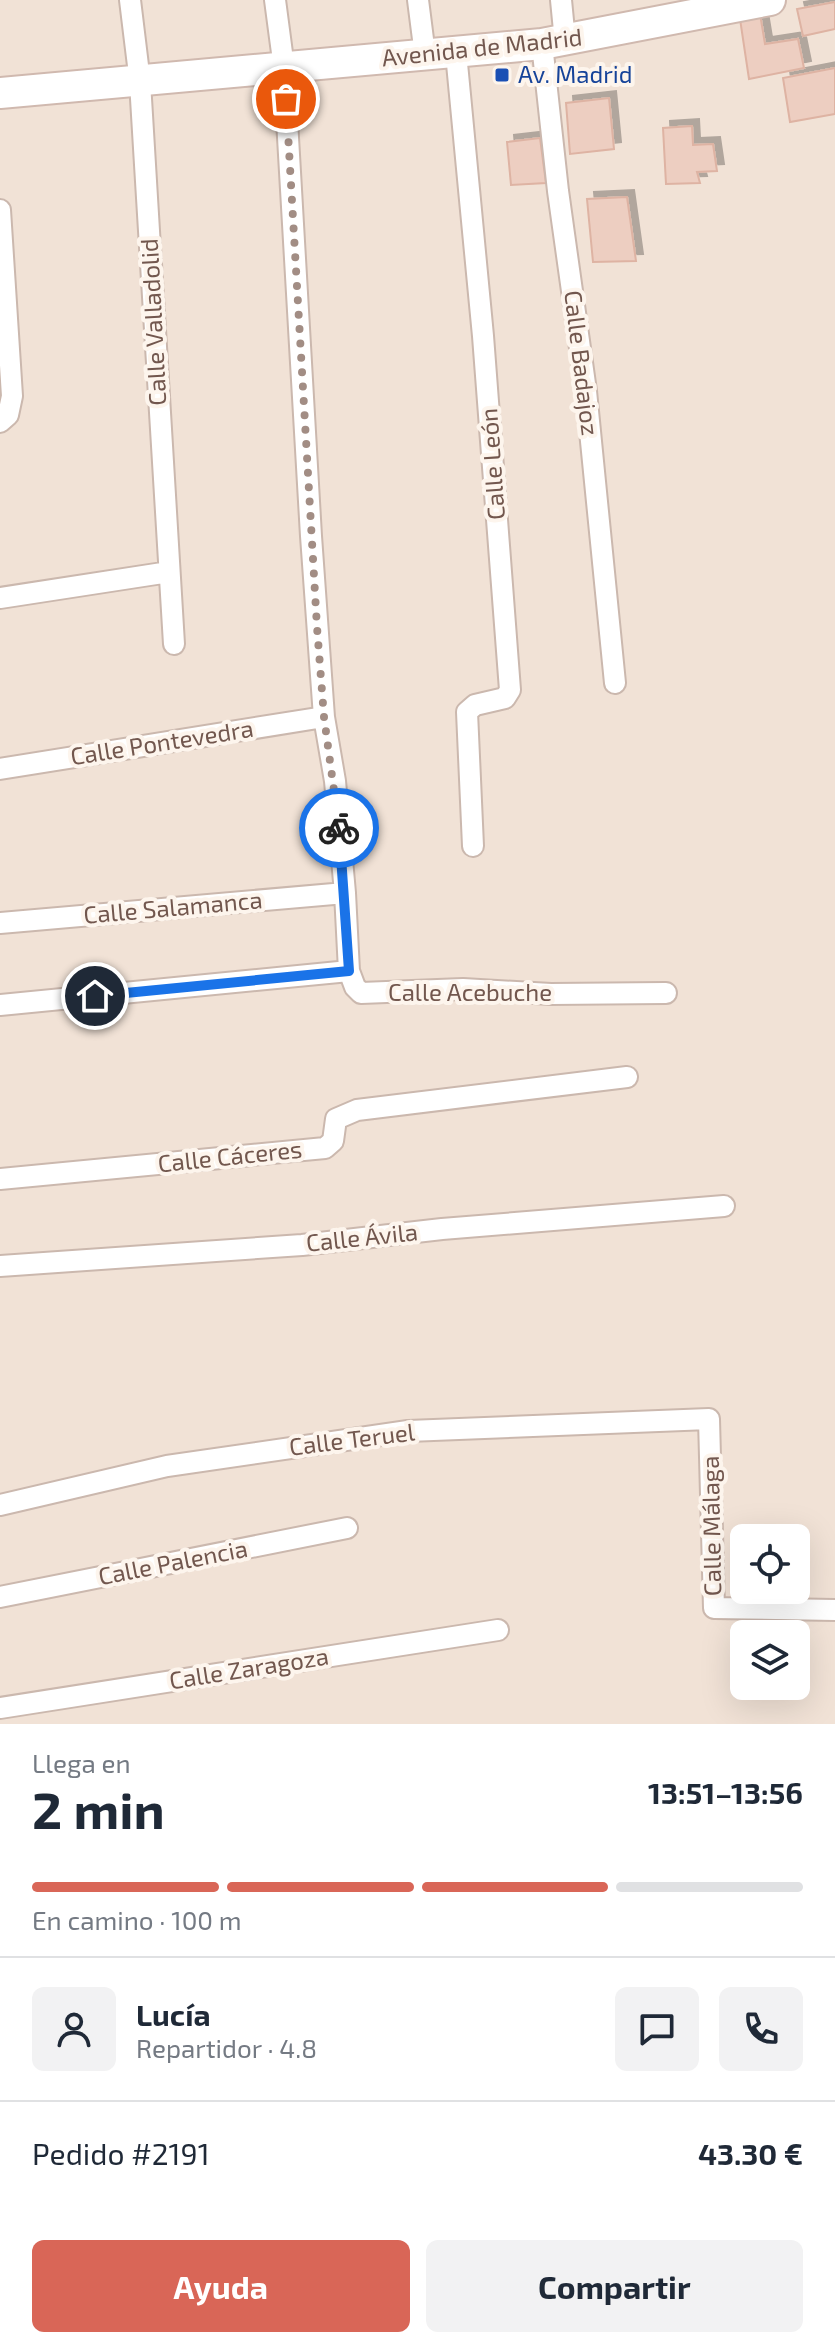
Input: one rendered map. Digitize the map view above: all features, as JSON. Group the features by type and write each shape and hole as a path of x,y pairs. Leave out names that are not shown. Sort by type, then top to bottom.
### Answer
{"street":[{"name":"Calle Valladolid","path":"130,0 140,82 174,644"},
{"path":"0,1005 349,971 335,781 324,717 284,68 275,0"},
{"path":"418,0 425,55"},
{"name":"Calle Badajoz","path":"561,0 554,42 558,191 586,391 615,683"},
{"name":"Avenida de Madrid","path":"0,93 554,42 706,6 770,0"},
{"name":"Calle León","path":"456,53 483,336 510,690 505,698 475,705 467,712 473,846"},
{"path":"0,210 12,396 8,415 0,422"},
{"path":"0,598 169,572"},
{"name":"Calle Pontevedra","path":"0,769 324,717"},
{"name":"Calle Salamanca","path":"0,923 345,893"},
{"name":"Calle Acebuche","path":"349,971 361,993 463,989 551,994 666,993"},
{"name":"Calle Cáceres","path":"0,1179 325,1148 333,1141 336,1119 357,1110 627,1077"},
{"name":"Calle Ávila","path":"0,1266 302,1245 442,1229 724,1206"},
{"name":"Calle Teruel","path":"0,1505 167,1466 408,1431 709,1419"},
{"name":"Calle Málaga","path":"709,1419 714,1608 835,1610"},
{"name":"Calle Palencia","path":"0,1597 347,1528"},
{"name":"Calle Zaragoza","path":"0,1708 498,1630"}],"shaded area":[{"path":"0,0 835,0 835,1724 0,1724"}],"building":[{"path":"835,2 835,29 803,36 797,9"},
{"path":"760,14 765,44 798,39 804,68 749,79 740,19"},
{"path":"835,68 835,114 790,122 783,78"},
{"path":"609,98 614,149 570,154 566,103"},
{"path":"692,126 693,145 713,144 717,171 697,172 700,183 666,184 663,128"},
{"path":"540,138 546,183 511,185 507,142"},
{"path":"627,197 636,261 593,262 587,199"}],"way so far":[{"path":"286,99 317,627 324,717 339,828"}],"place":[{"name":"Av. Madrid","path":"502,75"}],"route":[{"path":"95,996 349,971 339,828"}]}
